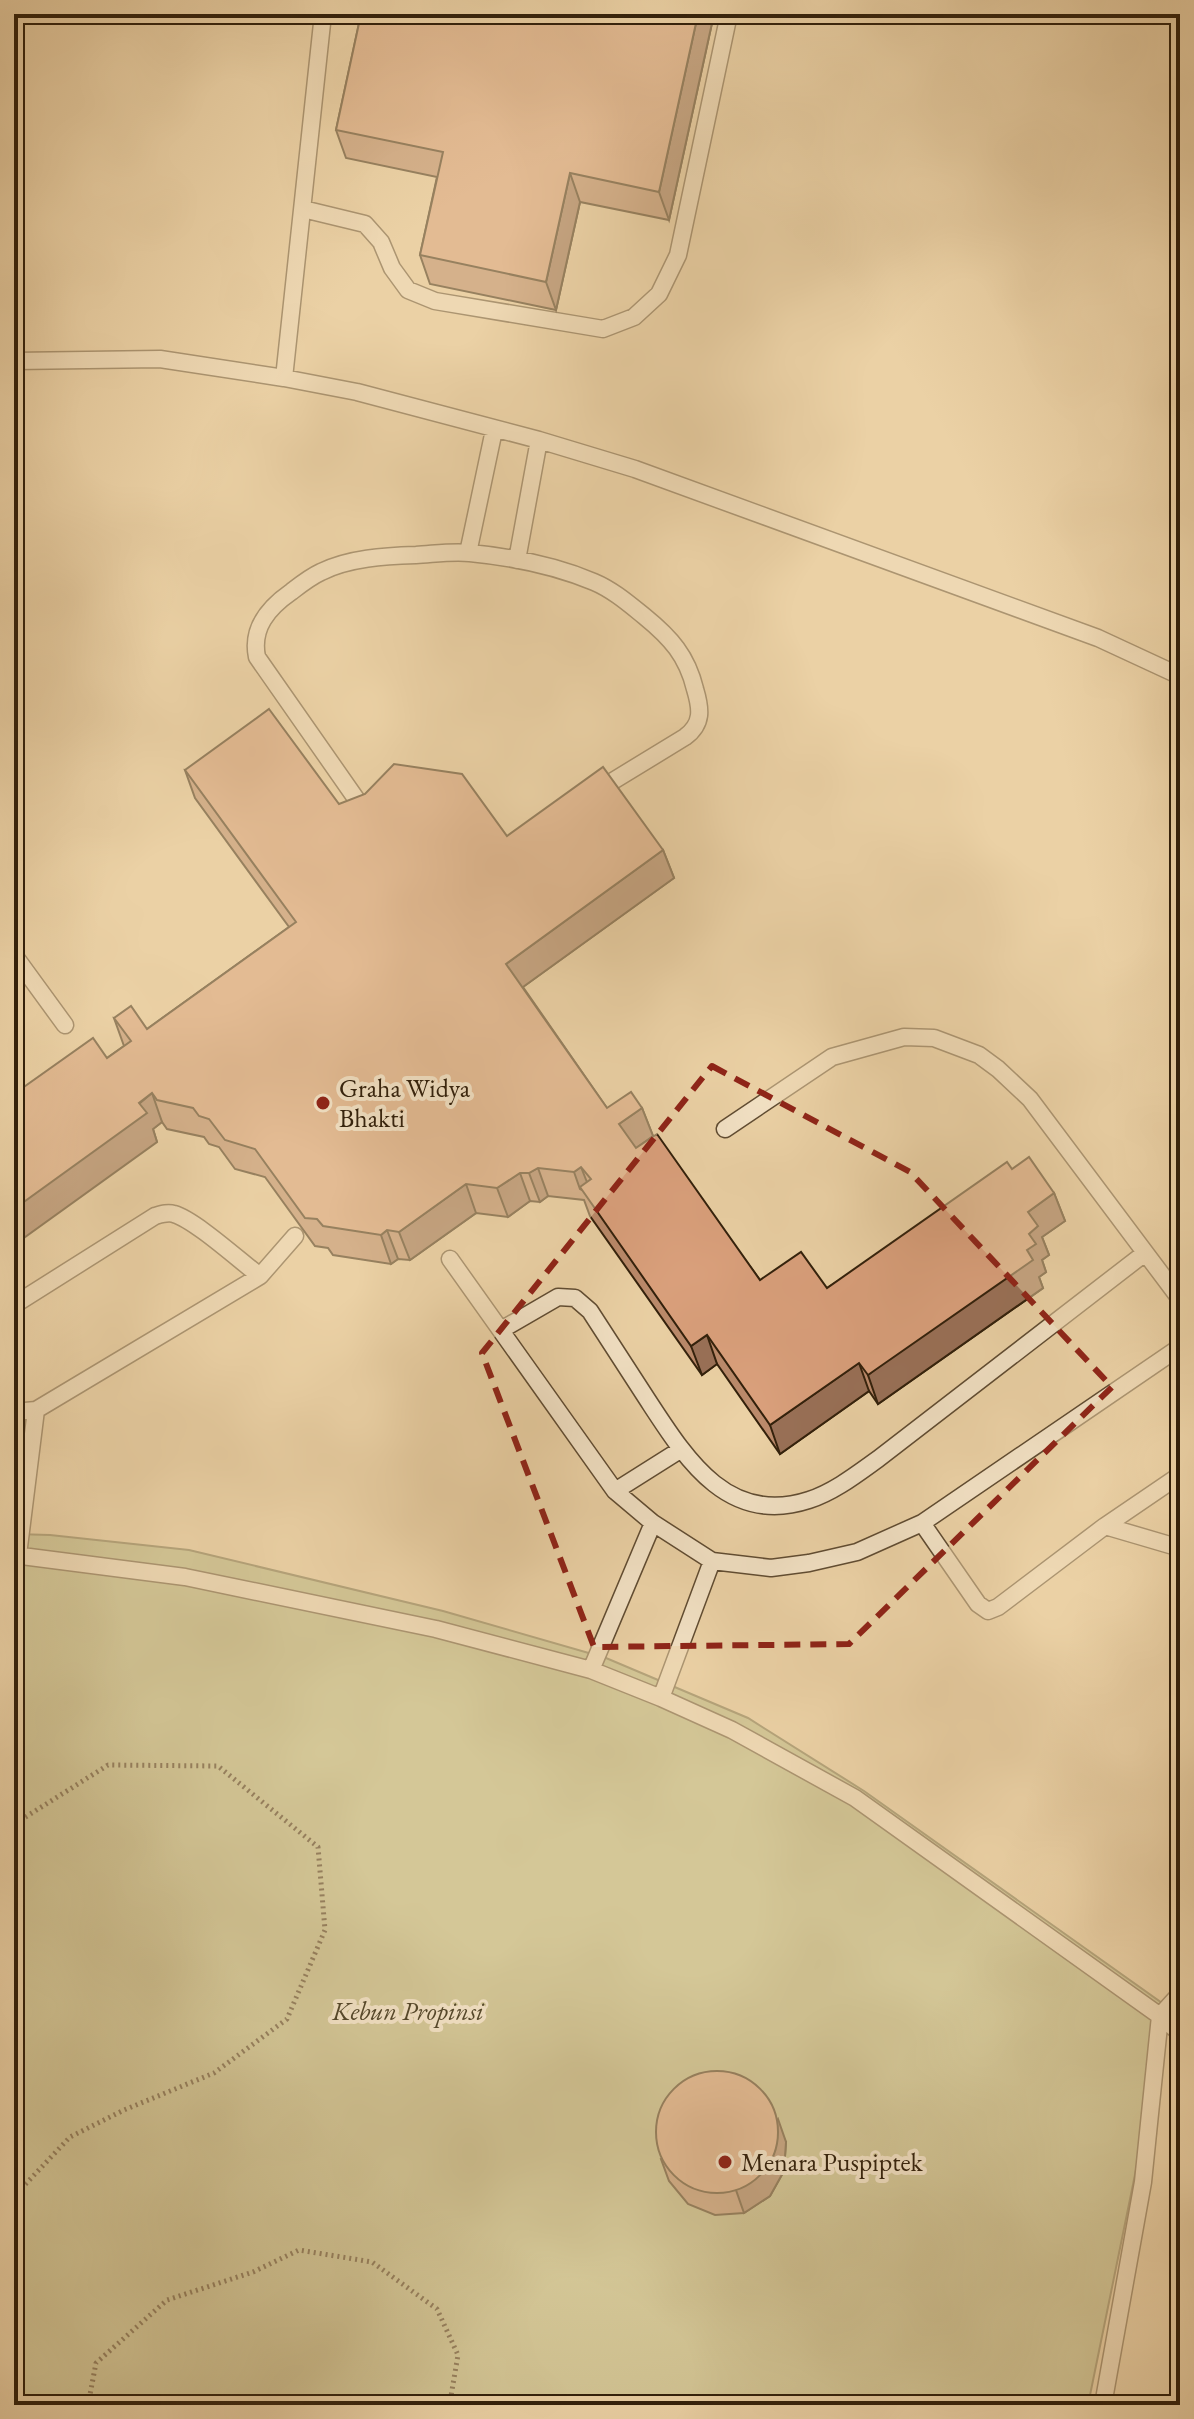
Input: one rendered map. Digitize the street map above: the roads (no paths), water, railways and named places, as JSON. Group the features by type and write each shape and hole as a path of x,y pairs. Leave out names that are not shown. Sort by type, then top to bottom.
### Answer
{"lane":[{"path":"284,378 323,14"},
{"path":"303,209 365,224 381,242 392,268 408,290 435,301 603,329 634,317 659,294 678,255 729,14"},
{"path":"14,361 160,359 357,392 539,440 635,469 1098,638 1180,676"},
{"path":"468,553 494,430"},
{"path":"517,560 539,440"},
{"path":"376,822 257,657 254,643 266,614 282,598 320,572 351,562 396,555 468,553 560,570 597,583 660,629 682,654 692,674 700,707 699,723 694,731 577,804"},
{"path":"14,955 65,1025"},
{"path":"725,1129 832,1057 904,1037 934,1038 979,1055 1030,1099 1180,1299"},
{"path":"14,1305 155,1216 166,1213 176,1214 190,1222 260,1276"},
{"path":"14,1412 36,1410 260,1276 295,1236"},
{"path":"501,1330 558,1297 575,1298 590,1311 680,1450 706,1479 731,1496 752,1503 779,1505 809,1500 848,1480 1145,1253"},
{"path":"450,1259 615,1491 653,1523 712,1561 771,1568 809,1563 857,1552 922,1523 1180,1347"},
{"path":"36,1410 16,1555 185,1577 436,1629 591,1670 661,1698 732,1730 855,1798 1180,2033"},
{"path":"615,1491 680,1450"},
{"path":"922,1523 978,1604 988,1611 998,1607 1105,1526 1180,1475"},
{"path":"591,1670 653,1523"},
{"path":"1105,1526 1180,1548"},
{"path":"661,1698 712,1561"},
{"path":"1103,2405 1143,2182 1160,2016 1180,1994"}],"place":[{"name":"Graha Widya Bhakti","path":"323,1103"},
{"name":"Menara Puspiptek","path":"725,2162"}],"park label":[{"name":"Kebun Propinsi","path":"408,2011"}]}
